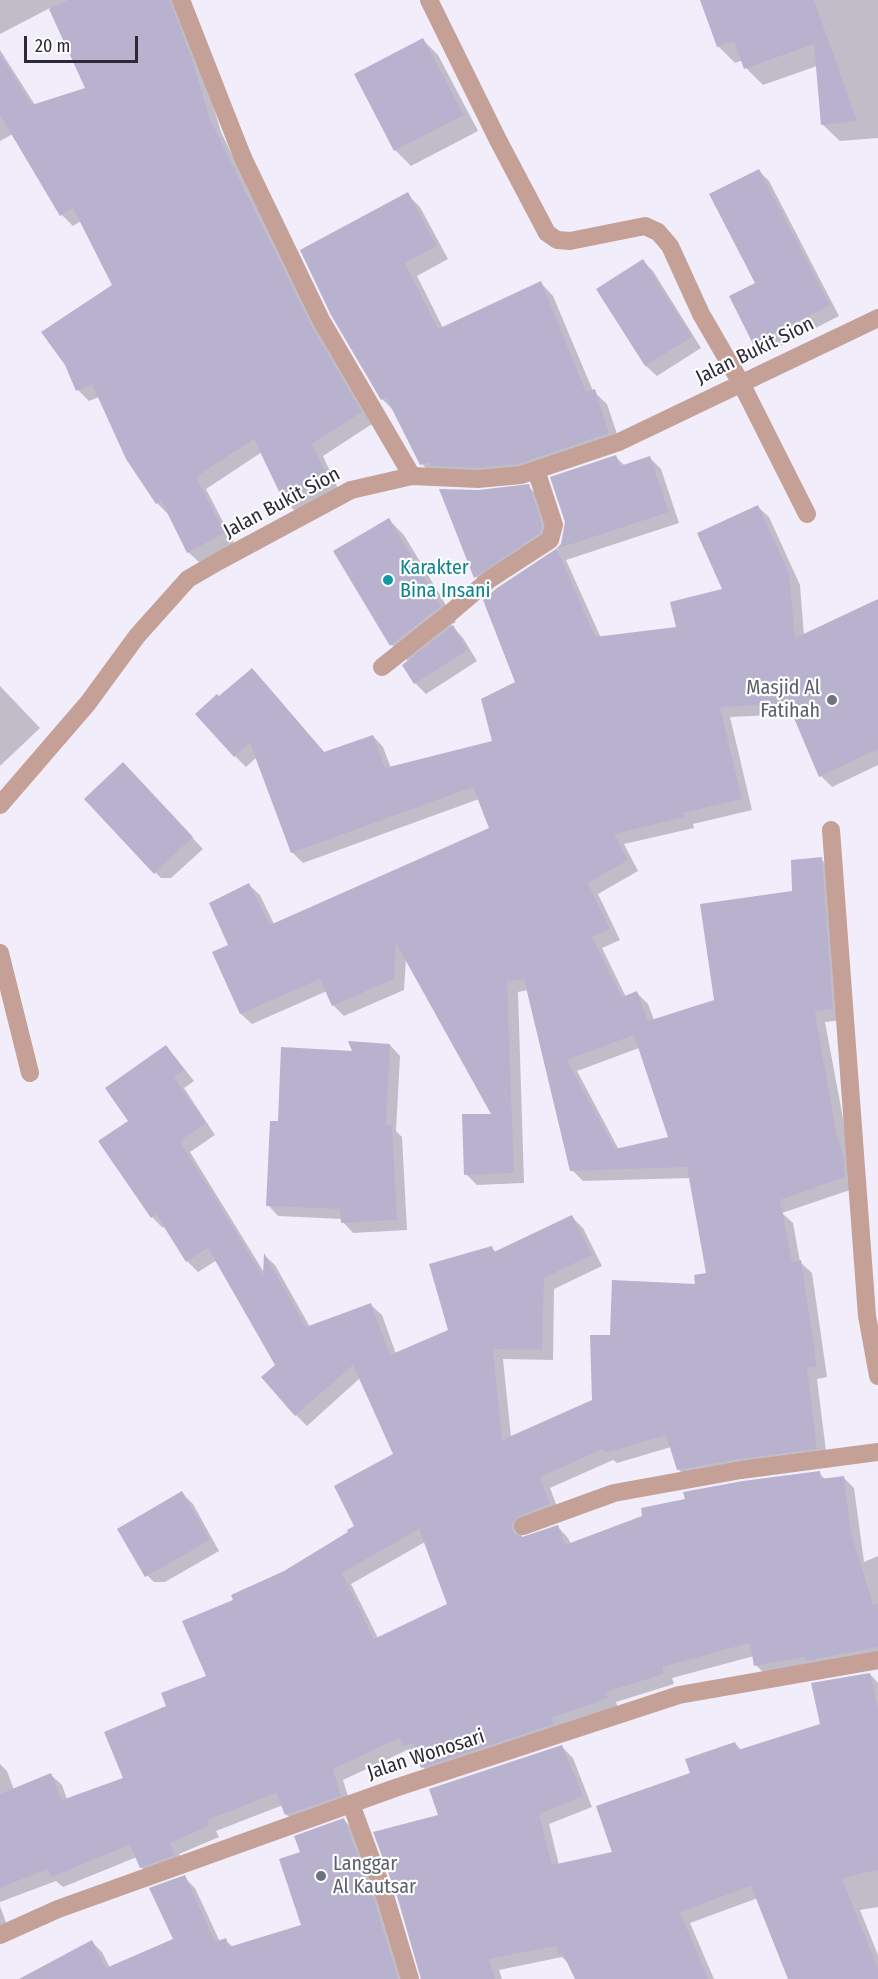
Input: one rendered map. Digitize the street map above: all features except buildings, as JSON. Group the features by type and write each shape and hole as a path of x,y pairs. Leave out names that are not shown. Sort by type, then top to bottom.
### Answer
{"street":[{"path":"181,0 243,158 316,309 412,476"},
{"path":"429,0 547,233 556,240 570,241 645,226 658,232 670,246 701,314 741,382 807,514"},
{"name":"Jalan Bukit Sion","path":"0,804 88,704 137,636 188,579 351,490 412,476 478,479 521,475 619,442 878,318"},
{"path":"382,667 490,579 550,540 554,525 536,470"},
{"path":"831,830 867,1316 878,1376"},
{"path":"0,954 30,1073"},
{"path":"523,1526 614,1493 741,1470 878,1452"},
{"name":"Jalan Wonosari","path":"0,1935 58,1909 351,1804 679,1695 878,1660"},
{"path":"351,1804 386,1899 410,1979"}],"place":[{"name":"Karakter Bina Insani","path":"388,580"},
{"name":"Masjid Al Fatihah","path":"832,700"},
{"name":"Langgar Al Kautsar","path":"321,1876"}]}
